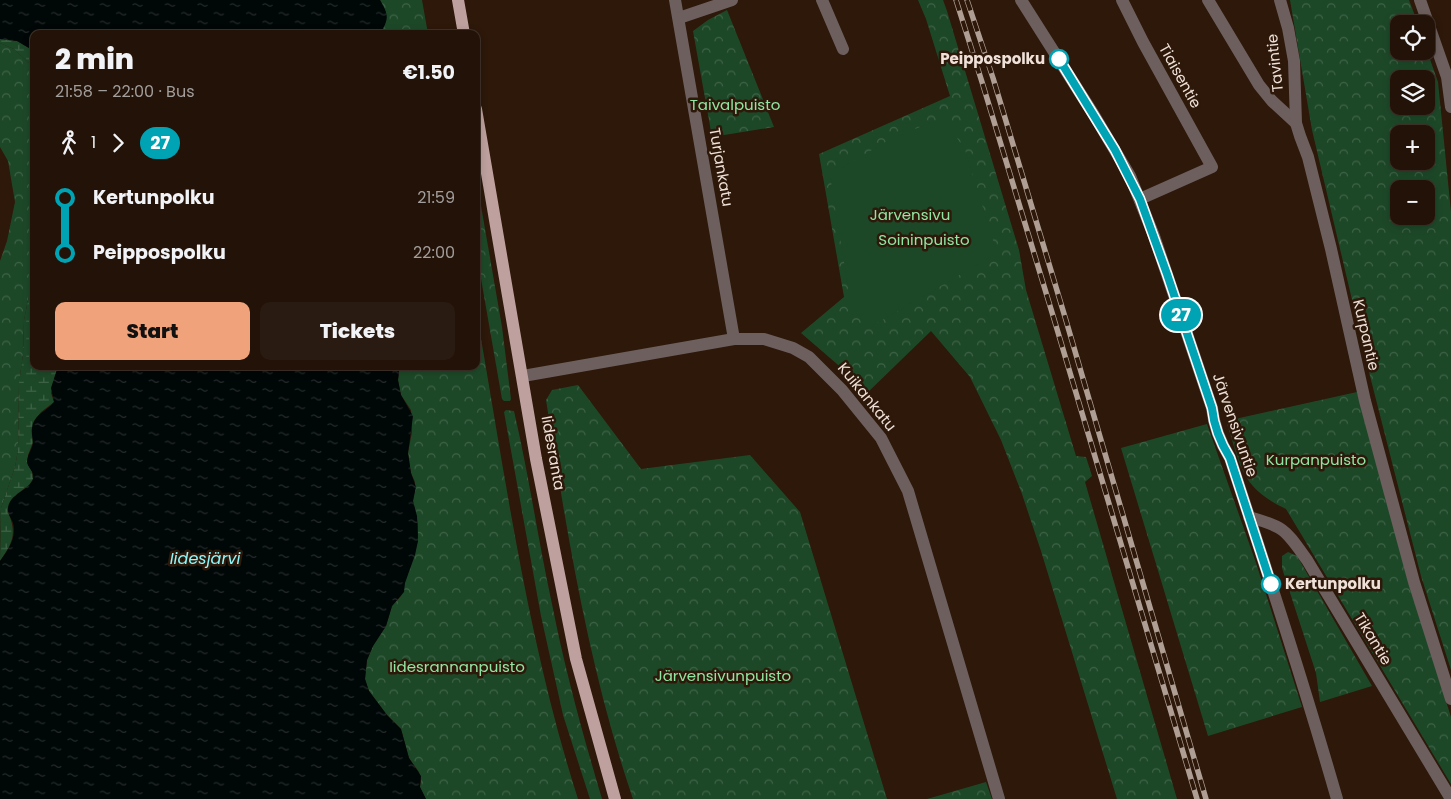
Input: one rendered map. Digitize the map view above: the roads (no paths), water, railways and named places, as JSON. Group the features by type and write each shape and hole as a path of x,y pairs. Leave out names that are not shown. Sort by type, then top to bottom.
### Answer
{"main road":[{"path":"458,0 463,30"},
{"name":"Iidesranta","path":"480,132 538,468 571,635 615,799"}],"street":[{"name":"Turjankatu","path":"675,0 734,339"},
{"path":"678,18 710,4 732,0"},
{"path":"822,0 843,49"},
{"name":"Järvensivuntie","path":"1021,0 1094,115 1130,176 1140,199 1212,408 1220,442 1230,458 1303,680 1337,799"},
{"name":"Tiaisentie","path":"1122,0 1212,167 1140,199"},
{"name":"Kurpantie","path":"1208,0 1260,85 1272,100 1296,123 1308,157 1360,379 1414,582 1451,699"},
{"name":"Tavintie","path":"1280,0 1288,28 1294,61 1296,123"},
{"path":"1420,0 1447,76 1451,107"},
{"name":"Kuikankatu","path":"523,376 734,339 764,339 793,348 809,357 842,390 881,438 908,491 999,799"},
{"name":"Tikantie","path":"1249,517 1282,528 1296,544 1451,799"}],"water":[{"path":"0,0 380,0 387,17 382,30 30,30 30,49 17,41 0,39"},
{"name":"Iidesjärvi","path":"57,370 398,370 401,395 413,416 408,453 411,473 416,487 413,501 417,516 418,541 404,592 392,606 386,626 373,646 367,660 365,679 369,691 387,715 401,729 409,758 421,776 420,787 426,799 0,799 0,561 9,548 14,534 13,523 8,512 9,503 33,479 33,474 27,462 33,443 32,428 35,419 54,402 51,388"}],"railway":[{"path":"956,0 1054,319 1197,799"},
{"path":"967,0 993,78 1065,317 1206,799"}],"place":[{"name":"Peippospolku","path":"1059,59"},
{"name":"Kertunpolku","path":"1271,584"}],"park label":[{"name":"Taivalpuisto","path":"735,105"},
{"name":"Järvensivu","path":"910,215"},
{"name":"Soininpuisto","path":"924,240"},
{"name":"Kurpanpuisto","path":"1316,460"},
{"name":"Iidesrannanpuisto","path":"457,667"},
{"name":"Järvensivunpuisto","path":"723,676"}]}
